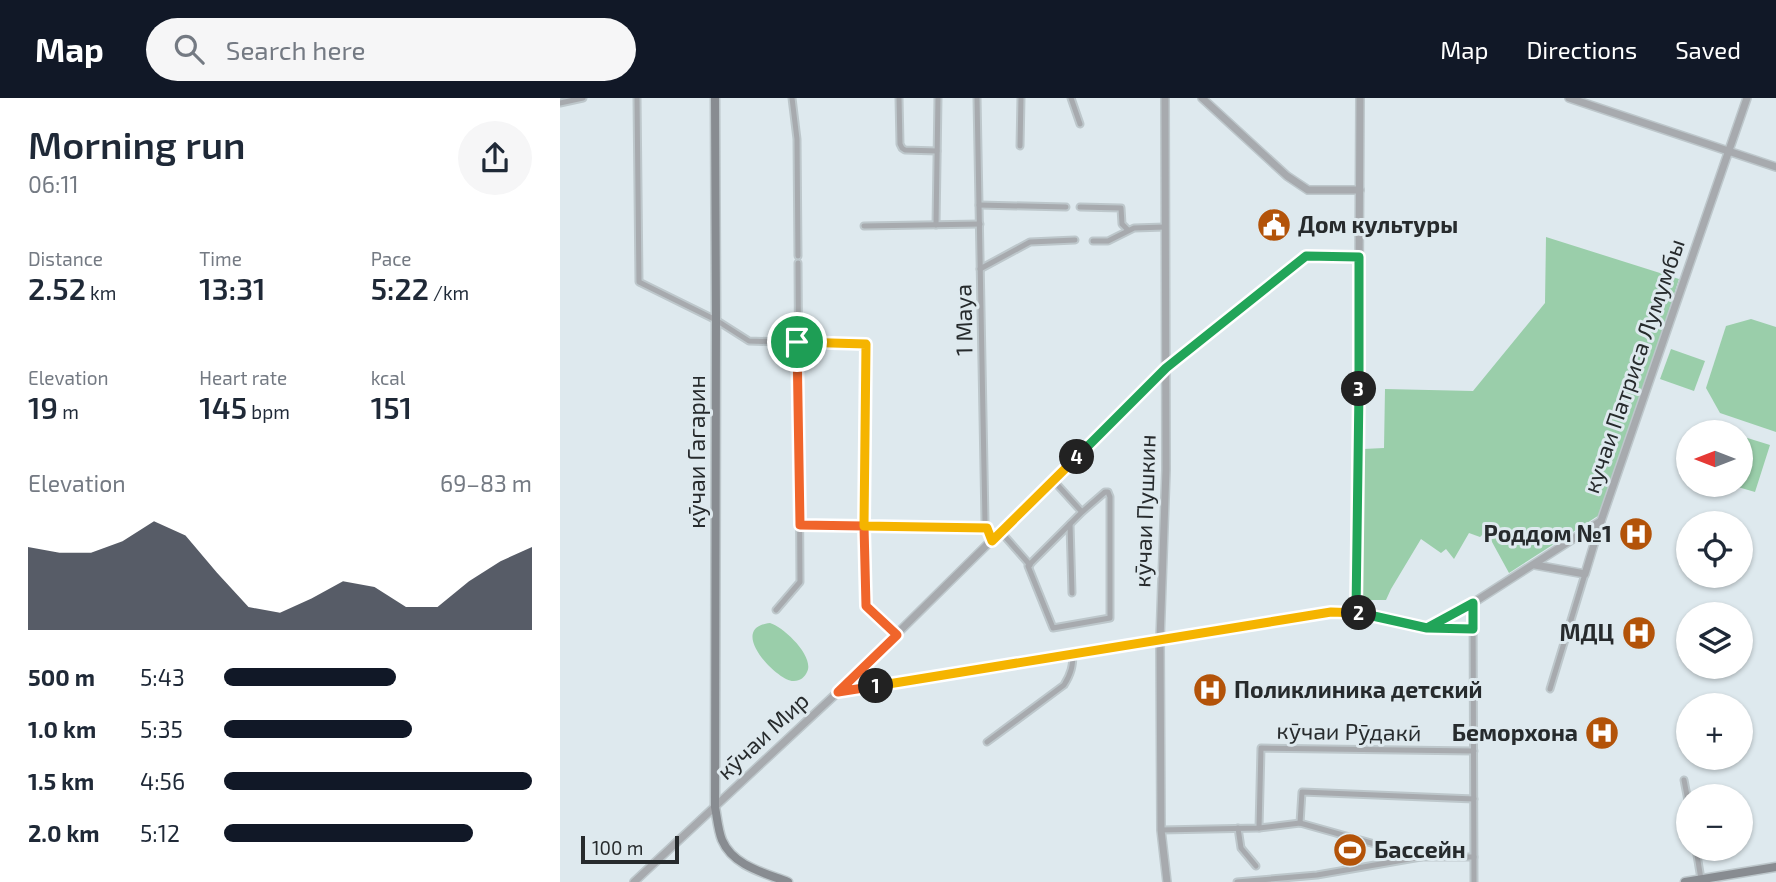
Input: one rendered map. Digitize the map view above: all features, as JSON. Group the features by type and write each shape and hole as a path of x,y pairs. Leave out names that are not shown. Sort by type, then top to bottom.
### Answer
{"main road":[{"name":"кӯчаи Гагарин","path":"715,98 715,807 722,842 733,855 747,866 788,882"},
{"path":"1685,882 1776,867"}],"street":[{"path":"560,103 583,98"},
{"path":"637,98 639,282 716,320 749,341 866,344 866,606 897,635"},
{"path":"776,610 800,582 797,139 792,98"},
{"path":"900,98 902,148 937,151"},
{"path":"936,225 938,98"},
{"name":"1 Maya","path":"977,98 984,509 985,522 992,541"},
{"path":"1020,146 1021,98"},
{"path":"1071,98 1080,124"},
{"name":"кӯчаи Пушкин","path":"1165,98 1166,470 1160,639 1161,830 1167,882"},
{"path":"1202,98 1287,177 1308,190 1360,190"},
{"path":"1356,612 1360,98"},
{"path":"1570,98 1776,167"},
{"name":"кучаи Патриса Лумумбы","path":"1550,689 1601,521 1747,98"},
{"path":"979,205 1066,207"},
{"path":"1080,207 1121,208 1122,224 1128,230"},
{"path":"864,226 979,224"},
{"path":"1093,241 1108,241 1134,228 1165,227"},
{"path":"980,268 1030,242 1074,240"},
{"name":"кӯчаи Мир","path":"634,882 897,635 1166,368 1306,256 1359,257"},
{"path":"1053,480 1082,512"},
{"path":"1108,492 1110,618 1053,628 1028,566 1070,524 1108,492"},
{"path":"1427,628 1535,565 1601,521"},
{"path":"1070,524 1072,593"},
{"path":"800,525 987,528"},
{"path":"1001,532 1030,565"},
{"path":"1535,565 1585,574"},
{"path":"1473,603 1474,882"},
{"path":"838,692 1331,612 1356,612 1427,628 1473,629"},
{"path":"987,742 1064,685 1073,665 1073,653"},
{"name":"кӯчаи Рӯдакӣ","path":"1259,828 1261,748 1474,751"},
{"path":"1684,780 1685,784"},
{"path":"1300,823 1302,792 1474,799"},
{"path":"1161,830 1259,828 1300,823 1421,857"},
{"path":"1238,828 1241,848 1256,866"},
{"path":"1237,882 1317,875 1421,857 1474,857"},
{"path":"1698,861 1701,879"}],"green space":[{"path":"1546,237 1679,279 1604,512 1509,573 1486,531 1480,537 1469,533 1454,559 1446,549 1441,553 1421,539 1386,600 1362,600 1363,449 1384,448 1385,389 1473,391 1545,303"},
{"path":"1751,319 1776,327 1776,432 1754,425 1754,420 1741,420 1720,413 1706,388 1726,326"},
{"path":"1671,349 1705,361 1694,391 1660,379"},
{"path":"1754,440 1770,445 1754,492"},
{"path":"770,623 790,636 803,651 808,666 804,677 794,681 787,679 768,665 760,655 754,644 753,634 757,627"}],"place":[{"name":"Дом культуры","path":"1274,225"},
{"name":"Роддом №1","path":"1636,534"},
{"name":"МДЦ","path":"1639,633"},
{"name":"Поликлиника детский","path":"1210,690"},
{"name":"Беморхона","path":"1602,733"},
{"name":"Бассейн","path":"1350,850"}],"route":[{"path":"797,342 800,525 864,526 866,606 897,635 838,692 1331,612 1356,612 1427,628 1473,603 1473,629 1427,628 1356,612 1359,257 1306,256 1166,368 992,541 987,528 864,526 866,344 797,342"}]}
